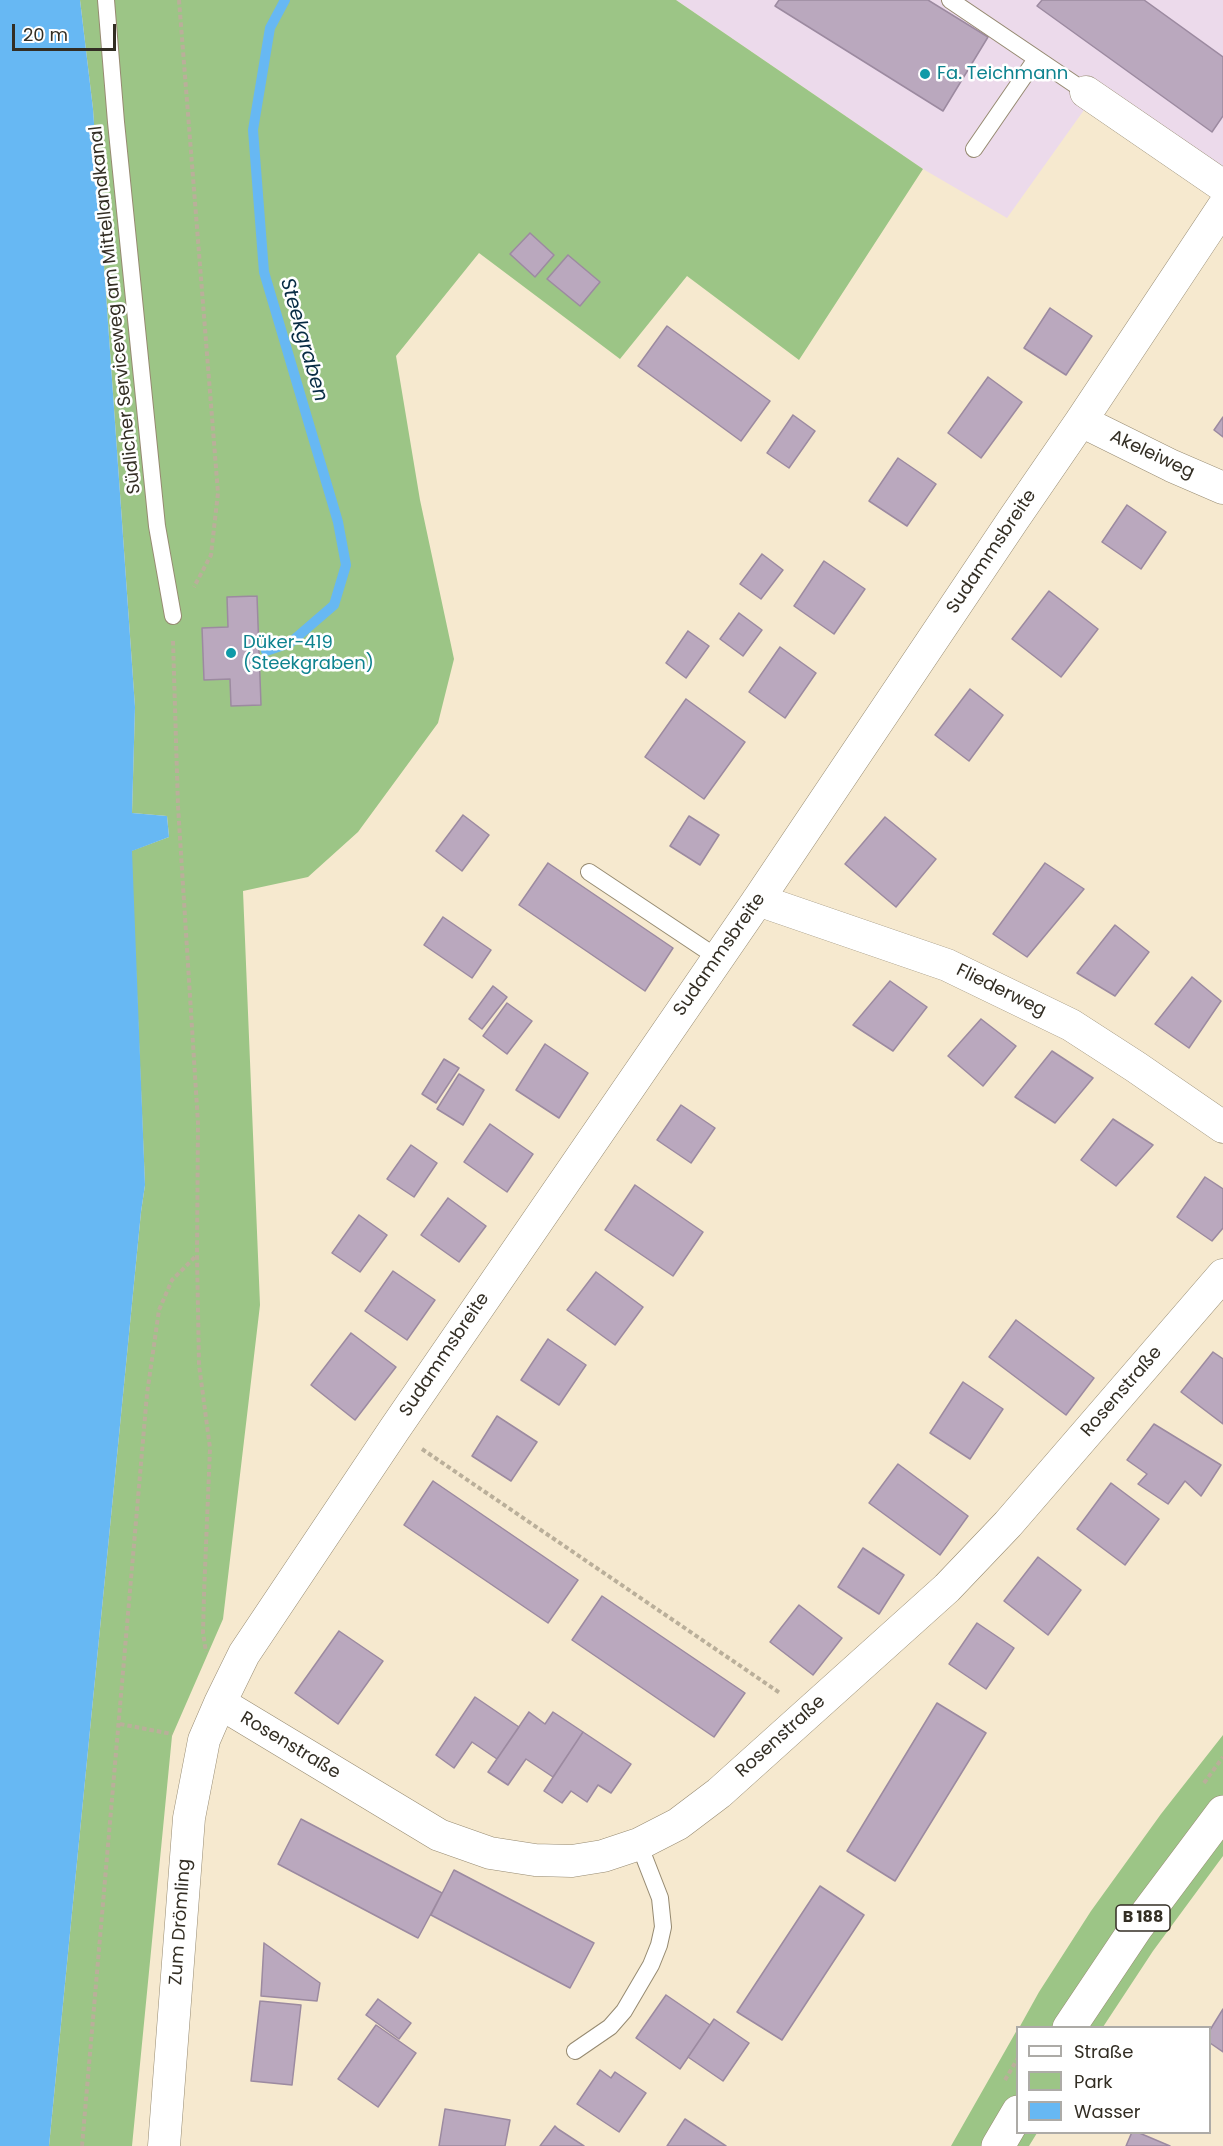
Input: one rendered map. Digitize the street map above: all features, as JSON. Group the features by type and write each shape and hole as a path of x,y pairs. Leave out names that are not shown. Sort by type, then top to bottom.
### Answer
{"main road":[{"name":"B 188","path":"1070,2026 1136,1928 1223,1812"},
{"path":"998,2146 1016,2114"}],"street":[{"path":"1086,92 1223,186"},
{"name":"Sudammsbreite","path":"220,1703 244,1654 394,1430 758,900 1082,421 1223,207"},
{"name":"Akeleiweg","path":"1082,421 1172,466 1223,488"},
{"name":"Fliederweg","path":"758,900 947,965 1071,1025 1223,1127"},
{"name":"Rosenstraße","path":"220,1703 439,1836 490,1853 536,1860 563,1861 603,1856 639,1844 678,1824 719,1793 947,1588 1008,1524 1223,1275"},
{"name":"Zum Drömling","path":"164,2146 189,1818 204,1740 220,1703"}],"lane":[{"name":"Südlicher Serviceweg am Mittellandkanal","path":"106,0 116,123 157,526 173,616"},
{"path":"950,0 1086,92"},
{"path":"974,149 1036,58"},
{"path":"589,872 718,958"},
{"path":"575,2051 610,2027 624,2011 651,1965 659,1945 663,1928 660,1898 639,1844"}],"path":[{"path":"179,0 218,493 211,555 197,583 173,616 178,806 198,1123 199,1365 210,1448 203,1633 208,1662 220,1703"},
{"path":"82,2146 147,1394 159,1310 172,1280 197,1255"},
{"path":"394,1430 808,1712"},
{"path":"120,1724 204,1740"}],"shaded area":[{"path":"676,0 1223,0 1223,202 1084,110 1007,218 923,169"}],"green space":[{"path":"80,0 676,0 923,169 799,360 687,276 620,359 479,253 396,356 420,500 454,659 438,723 358,832 308,877 243,891 260,1305 223,1619 172,1736 132,2146 49,2146 145,1185 131,851 169,837 167,816 132,813 135,707 93,109"},
{"path":"1223,1735 1223,1856 1153,1951 1104,2026 1020,2026 1091,1911 1161,1814"},
{"path":"1016,2032 1016,2134 1036,2134 1029,2146 951,2146"}],"water":[{"path":"0,0 80,0 93,109 135,707 132,813 167,816 169,837 132,851 145,1185 49,2146 0,2146"}],"building":[{"name":"Fa. Teichmann","path":"779,0 928,0 988,37 943,111 775,6"},
{"path":"1042,0 1144,0 1223,57 1223,116 1212,132 1037,6"},
{"path":"530,233 554,255 535,277 510,254"},
{"path":"568,255 600,282 580,306 547,279"},
{"path":"1050,308 1092,336 1066,375 1024,348"},
{"path":"667,326 770,401 741,441 638,366"},
{"path":"988,377 1022,402 981,458 948,433"},
{"path":"793,415 815,431 789,468 767,453"},
{"path":"1223,417 1223,437 1214,430"},
{"path":"898,458 936,484 907,526 869,501"},
{"path":"1127,505 1166,532 1141,569 1102,542"},
{"path":"762,554 783,570 761,599 740,584"},
{"path":"824,561 865,589 834,634 794,606"},
{"path":"1049,591 1098,629 1061,677 1012,639"},
{"name":"Düker-419 (Steekgraben)","path":"257,596 261,705 231,706 230,679 204,680 202,628 228,627 227,597"},
{"path":"739,613 762,630 743,656 720,639"},
{"path":"688,631 709,646 686,678 666,663"},
{"path":"780,647 816,673 785,718 749,692"},
{"path":"970,689 1003,715 969,761 935,735"},
{"path":"686,699 745,742 704,799 645,757"},
{"path":"463,815 489,835 462,871 436,851"},
{"path":"689,816 719,835 700,865 670,846"},
{"path":"885,817 936,859 896,907 845,864"},
{"path":"548,863 673,948 645,991 519,905"},
{"path":"1045,863 1084,889 1027,957 993,934"},
{"path":"443,917 491,950 472,978 424,945"},
{"path":"1115,925 1149,952 1115,996 1077,973"},
{"path":"1192,977 1221,1001 1189,1048 1155,1024"},
{"path":"890,981 927,1007 893,1051 853,1025"},
{"path":"493,986 507,997 482,1029 469,1019"},
{"path":"507,1003 532,1021 507,1054 483,1036"},
{"path":"981,1019 1016,1046 983,1086 948,1056"},
{"path":"545,1044 588,1073 559,1118 516,1090"},
{"path":"1052,1051 1093,1078 1055,1123 1015,1097"},
{"path":"444,1059 459,1068 436,1103 422,1094"},
{"path":"459,1074 484,1090 463,1125 437,1109"},
{"path":"681,1105 715,1128 691,1163 657,1140"},
{"path":"1113,1119 1153,1145 1116,1186 1081,1160"},
{"path":"490,1124 533,1154 507,1192 464,1162"},
{"path":"411,1145 437,1163 414,1197 387,1179"},
{"path":"1205,1177 1223,1189 1223,1228 1212,1241 1177,1217"},
{"path":"635,1185 703,1232 673,1276 605,1230"},
{"path":"448,1198 486,1226 459,1262 421,1235"},
{"path":"359,1215 387,1235 360,1272 332,1253"},
{"path":"393,1271 435,1300 407,1340 365,1311"},
{"path":"596,1272 643,1307 615,1345 567,1310"},
{"path":"1016,1320 1094,1378 1066,1415 989,1357"},
{"path":"351,1333 396,1367 355,1420 311,1385"},
{"path":"548,1339 586,1365 559,1405 521,1380"},
{"path":"1213,1352 1223,1359 1223,1424 1181,1392"},
{"path":"963,1382 1003,1409 970,1459 930,1433"},
{"path":"497,1416 537,1442 511,1481 472,1456"},
{"path":"1154,1424 1221,1465 1201,1496 1185,1481 1168,1504 1138,1484 1147,1474 1127,1460"},
{"path":"898,1464 968,1516 940,1555 869,1503"},
{"path":"433,1481 578,1580 548,1623 404,1525"},
{"path":"1111,1483 1159,1519 1125,1565 1077,1529"},
{"path":"863,1548 904,1575 879,1614 838,1587"},
{"path":"1038,1557 1081,1590 1048,1635 1004,1601"},
{"path":"602,1596 745,1693 714,1737 572,1640"},
{"path":"799,1605 842,1638 813,1675 770,1642"},
{"path":"977,1623 1014,1648 986,1689 949,1664"},
{"path":"339,1631 383,1661 338,1724 295,1693"},
{"path":"475,1697 519,1727 497,1759 472,1742 454,1768 436,1755"},
{"path":"937,1703 986,1733 895,1881 847,1851"},
{"path":"529,1712 545,1724 553,1712 583,1732 553,1777 526,1759 508,1785 488,1772"},
{"path":"583,1732 631,1764 611,1793 598,1785 587,1802 571,1791 562,1803 544,1791"},
{"path":"301,1819 442,1893 418,1938 278,1864"},
{"path":"454,1870 594,1943 570,1988 431,1915"},
{"path":"820,1886 864,1915 782,2040 737,2012"},
{"path":"264,1943 320,1983 317,2001 261,1996"},
{"path":"666,1995 710,2025 680,2069 636,2038"},
{"path":"378,1999 411,2023 399,2039 366,2015"},
{"path":"260,2001 301,2005 292,2085 251,2081"},
{"path":"1223,2009 1223,2052 1211,2044 1211,2028"},
{"path":"714,2019 749,2043 723,2081 688,2057"},
{"path":"376,2025 416,2053 378,2107 338,2079"},
{"path":"600,2070 611,2078 615,2072 646,2093 619,2132 577,2104"},
{"path":"445,2109 510,2120 505,2146 439,2146"},
{"path":"685,2119 726,2146 667,2146"},
{"path":"555,2126 558,2129 584,2146 540,2146"},
{"path":"1131,2134 1142,2134 1170,2146 1126,2146"}],"waterway":[{"name":"Steekgraben","path":"266,651 290,643 334,605 346,565 338,522 264,272 253,130 270,28 285,0"}],"place":[{"name":"Fa. Teichmann","path":"925,74"},
{"name":"Düker-419 (Steekgraben)","path":"231,653"}]}
